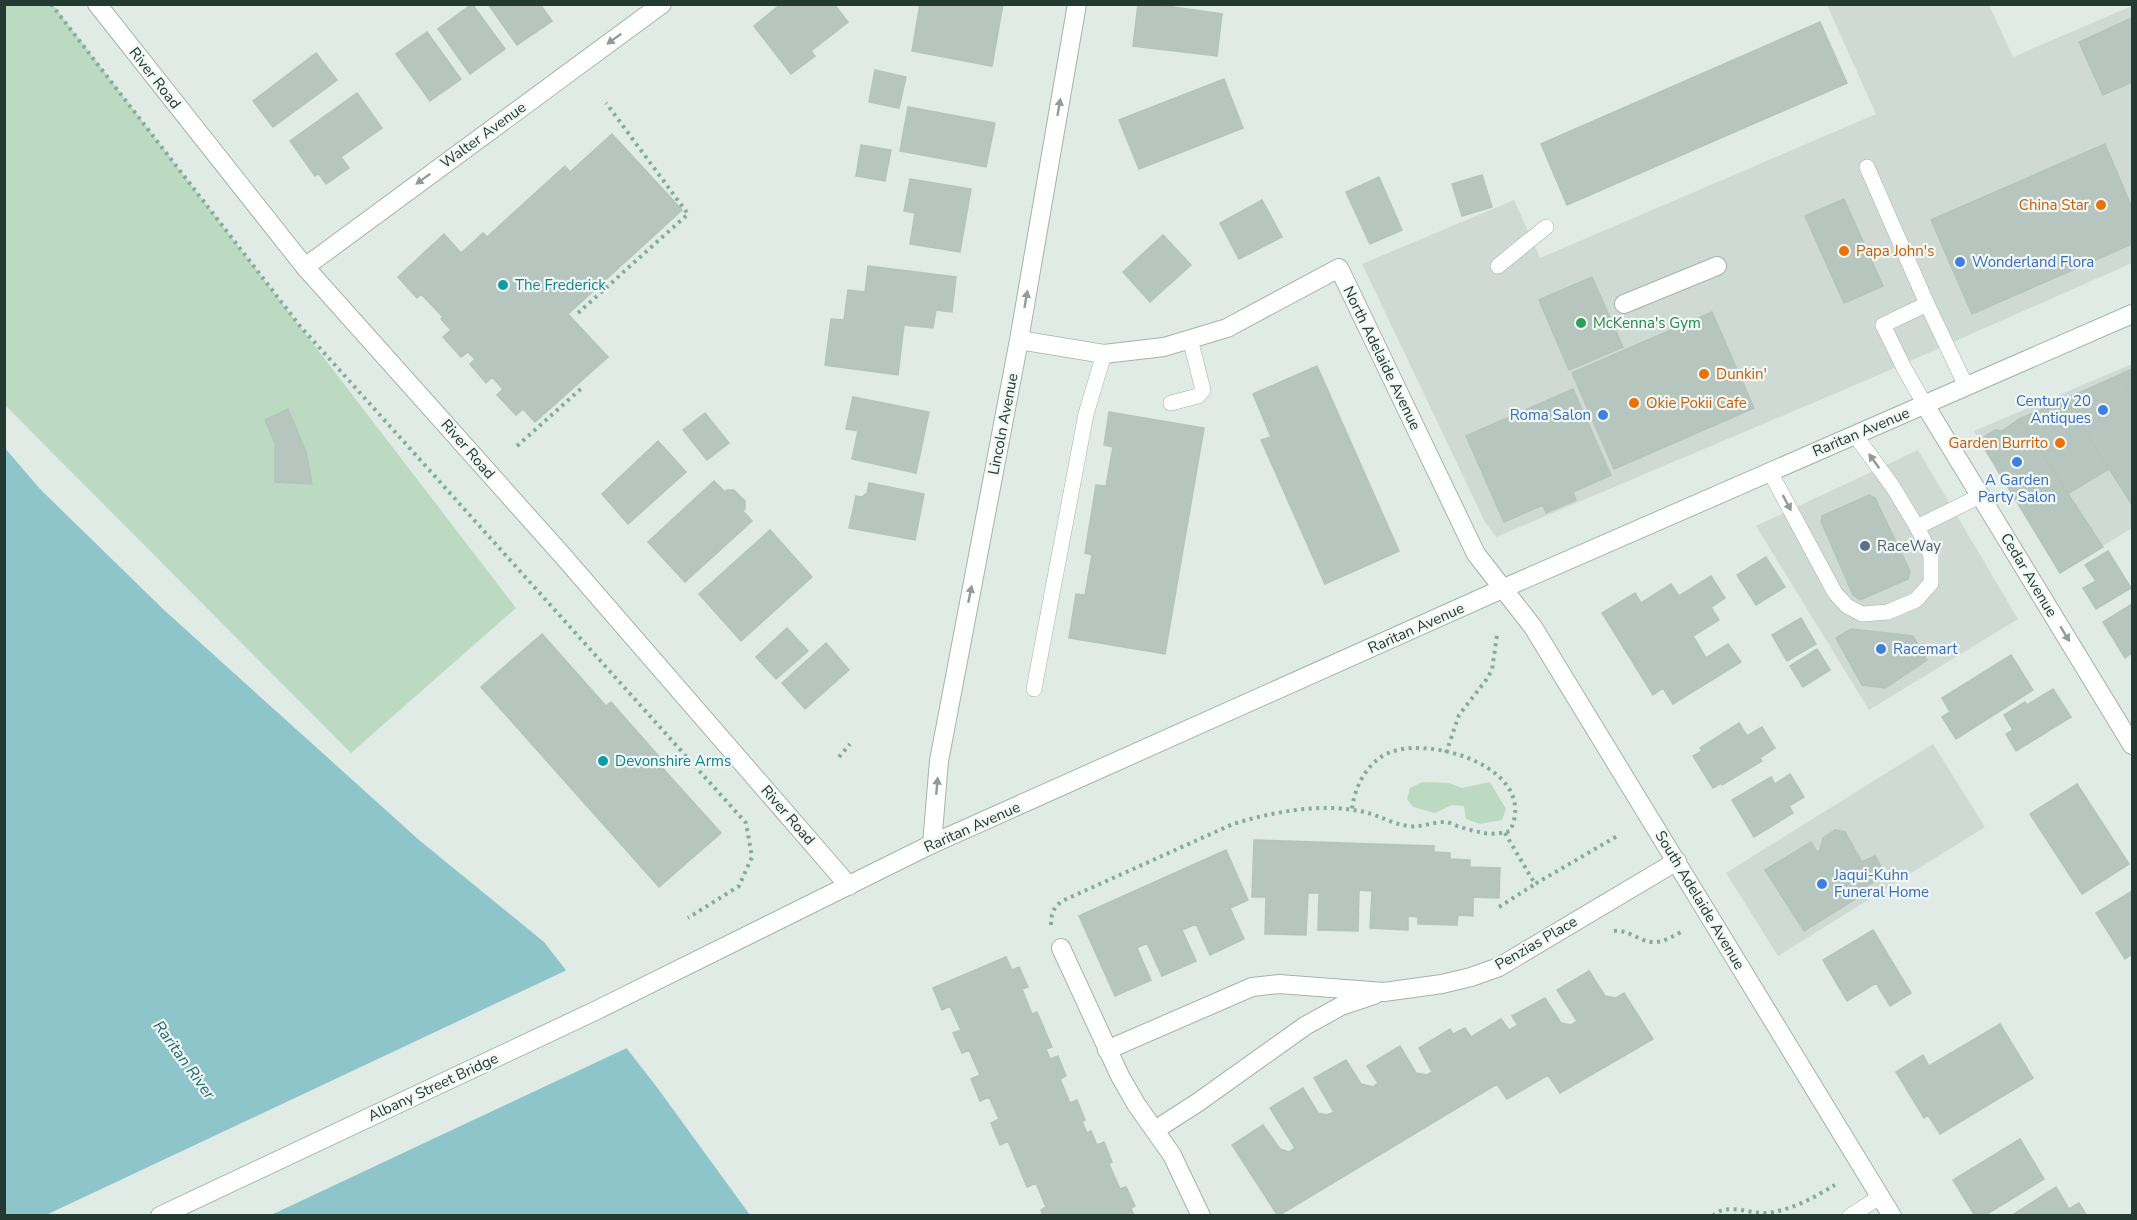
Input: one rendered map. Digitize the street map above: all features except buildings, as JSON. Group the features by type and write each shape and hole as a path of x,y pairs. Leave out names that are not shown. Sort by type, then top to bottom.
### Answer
{"street":[{"name":"River Road","path":"97,4 305,267 563,556 849,886"},
{"name":"Walter Avenue","path":"305,267 662,4"},
{"name":"Lincoln Avenue","path":"932,844 939,761 1018,340 1077,4"},
{"path":"1624,304 1717,266"},
{"name":"North Adelaide Avenue","path":"1018,340 1104,354 1164,347 1227,328 1339,268 1476,554 1502,589"},
{"name":"Raritan Avenue","path":"706,956 932,844 1502,589 2133,314"},
{"name":"Cedar Avenue","path":"1925,405 2133,745"},
{"name":"South Adelaide Avenue","path":"1502,589 1533,627 1892,1215"},
{"name":"Penzias Place","path":"1155,1130 1305,1026 1341,1006 1384,992 1442,984 1499,967 1677,861"},
{"path":"1061,948 1107,1050 1136,1104 1172,1155 1201,1215"},
{"name":"Albany Street Bridge","path":"160,1215 706,956"},
{"name":"Penzias Place","path":"1107,1050 1252,987 1280,984 1384,992"}],"lane":[{"path":"1867,167 1966,387"},
{"path":"1498,266 1546,227"},
{"path":"1925,405 1883,325 1928,304"},
{"path":"1171,403 1198,396 1203,390 1190,339"},
{"path":"1034,689 1086,414 1104,354"},
{"path":"1770,472 1835,593 1847,606 1863,614 1888,612 1916,600 1931,584 1930,555 1917,527 1893,487 1855,435"},
{"path":"1917,527 1980,496"},
{"path":"1850,1215 1881,1196"}],"path":[{"path":"51,4 302,325 746,823 752,857 739,886 688,918"},
{"path":"578,313 688,214 606,103"},
{"path":"517,446 584,386"},
{"path":"1446,753 1459,715 1492,670 1497,635"},
{"path":"839,757 850,744"},
{"path":"1061,948 1054,936 1051,919 1053,909 1062,901 1233,824 1255,817 1293,810 1340,809 1363,811 1408,826 1422,827 1444,822 1490,835 1510,831 1516,809 1508,784 1487,767 1446,753 1419,749 1392,751 1372,763 1355,793 1352,810"},
{"path":"1505,833 1535,884"},
{"path":"1499,907 1619,835"},
{"path":"1608,933 1621,930 1642,939 1658,942 1681,932"},
{"path":"1713,1215 1724,1209 1753,1213 1778,1210 1819,1194 1835,1185"}],"shaded area":[{"path":"1827,5 1989,5 2013,57 2132,6 2132,263 1874,377 1496,537 1485,522 1362,264 1514,200 1540,258 1876,114"},
{"path":"2132,364 2132,528 2060,573 1974,431"},
{"path":"1918,450 2018,619 1869,710 1756,526"},
{"path":"1933,744 1985,827 1778,956 1726,873"}],"green space":[{"path":"4,5 53,5 516,608 351,753 5,405"},
{"path":"1422,782 1449,783 1462,788 1490,782 1506,809 1502,820 1480,824 1466,819 1464,806 1452,805 1435,813 1413,807 1407,799 1410,788"}],"water":[{"name":"Raritan River","path":"4,447 40,489 164,610 419,840 544,942 656,1086 750,1215 5,1215"}],"pier":[{"path":"569,969 629,1047 271,1215 46,1215"}],"place":[{"name":"China Star","path":"2101,205"},
{"name":"Papa John's","path":"1844,251"},
{"name":"Wonderland Flora","path":"1960,262"},
{"name":"The Frederick","path":"503,285"},
{"name":"McKenna's Gym","path":"1581,323"},
{"name":"Dunkin'","path":"1704,374"},
{"name":"Okie Pokii Cafe","path":"1634,403"},
{"name":"Century 20 Antiques","path":"2103,410"},
{"name":"Roma Salon","path":"1603,415"},
{"name":"Garden Burrito","path":"2060,443"},
{"name":"A Garden Party Salon","path":"2017,462"},
{"name":"RaceWay","path":"1865,546"},
{"name":"Racemart","path":"1881,649"},
{"name":"Devonshire Arms","path":"603,761"},
{"name":"Jaqui-Kuhn Funeral Home","path":"1822,884"}]}
